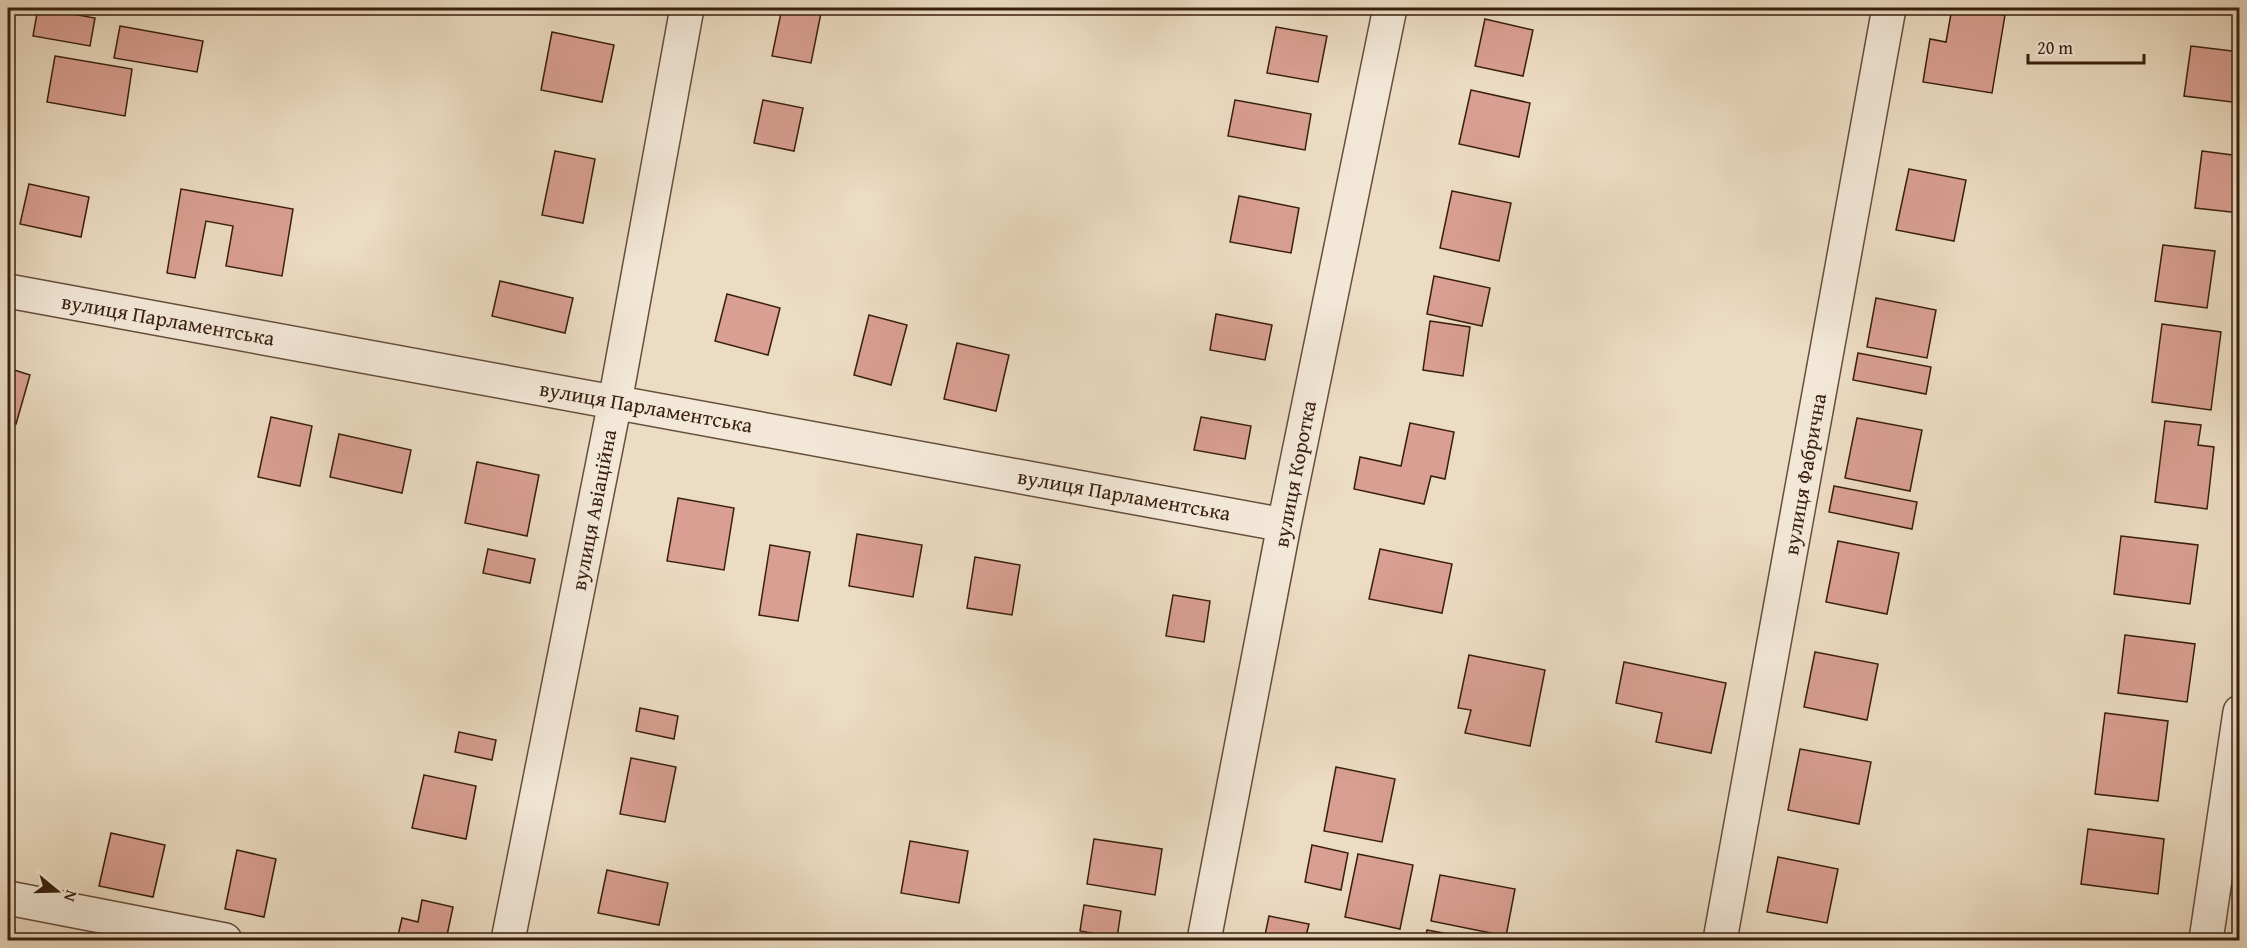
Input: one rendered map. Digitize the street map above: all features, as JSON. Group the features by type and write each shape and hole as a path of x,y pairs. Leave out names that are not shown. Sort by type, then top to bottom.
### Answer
{"street":[{"name":"вулиця Авіаційна","path":"508,940 615,402 687,8"},
{"name":"вулиця Коротка","path":"1204,940 1284,525 1390,8"},
{"name":"вулиця Фабрична","path":"1720,940 1889,8"},
{"name":"вулиця Парламентська","path":"8,291 1284,525"},
{"path":"2206,940 2240,712"},
{"path":"8,898 225,940"}],"building":[{"path":"38,8 95,18 90,46 33,36"},
{"path":"782,8 822,8 811,63 772,56"},
{"path":"1952,8 2005,15 1992,93 1923,82 1930,39 1946,42"},
{"path":"2240,8 2240,13 2211,9"},
{"path":"1485,19 1533,30 1523,76 1475,66"},
{"path":"120,26 203,41 197,72 114,58"},
{"path":"1276,27 1327,36 1318,82 1267,73"},
{"path":"552,32 614,45 602,102 541,90"},
{"path":"2191,46 2240,52 2240,103 2184,96"},
{"path":"55,56 132,69 125,116 47,102"},
{"path":"1471,90 1530,103 1519,157 1459,144"},
{"path":"763,100 803,108 794,151 754,143"},
{"path":"1235,100 1311,114 1305,150 1228,136"},
{"path":"555,151 595,159 583,223 542,215"},
{"path":"2202,151 2240,156 2240,213 2195,208"},
{"path":"1909,169 1966,180 1954,241 1896,230"},
{"path":"29,184 89,197 81,237 20,224"},
{"path":"181,189 293,209 282,276 226,266 233,226 206,221 195,278 167,273"},
{"path":"1452,191 1511,203 1499,261 1440,248"},
{"path":"1239,196 1299,208 1291,253 1230,242"},
{"path":"2163,245 2215,251 2207,308 2155,301"},
{"path":"1434,276 1490,288 1482,326 1427,314"},
{"path":"500,281 573,298 565,333 492,316"},
{"path":"727,294 780,308 768,355 715,341"},
{"path":"1876,298 1936,310 1927,358 1867,347"},
{"path":"1216,314 1272,325 1265,360 1210,350"},
{"path":"869,315 907,325 891,385 854,375"},
{"path":"1430,321 1470,327 1463,376 1423,370"},
{"path":"2162,324 2221,332 2211,410 2152,402"},
{"path":"957,343 1009,355 996,411 944,399"},
{"path":"1858,353 1931,367 1926,394 1853,380"},
{"path":"8,368 30,375 16,424 8,422"},
{"path":"271,417 312,426 300,486 258,477"},
{"path":"1201,417 1251,426 1245,459 1194,450"},
{"path":"1857,418 1922,430 1910,491 1845,478"},
{"path":"2165,421 2201,425 2198,445 2214,447 2207,509 2155,502"},
{"path":"1410,423 1454,432 1445,479 1431,476 1424,504 1354,489 1360,457 1401,466"},
{"path":"339,434 411,450 402,493 330,477"},
{"path":"477,462 539,475 527,536 465,523"},
{"path":"1834,486 1917,502 1912,529 1829,512"},
{"path":"678,498 734,508 724,570 667,561"},
{"path":"857,534 922,545 913,597 849,586"},
{"path":"2121,536 2198,545 2190,604 2114,594"},
{"path":"1838,541 1899,553 1887,614 1826,602"},
{"path":"770,545 810,552 798,621 759,615"},
{"path":"488,549 535,559 530,583 483,573"},
{"path":"1380,549 1452,564 1442,613 1369,599"},
{"path":"975,557 1020,565 1012,615 967,608"},
{"path":"1173,595 1210,601 1204,642 1166,636"},
{"path":"2125,635 2195,644 2187,702 2118,693"},
{"path":"1815,652 1878,664 1867,720 1804,707"},
{"path":"1469,655 1545,670 1530,746 1465,733 1471,710 1458,708"},
{"path":"1624,662 1726,683 1711,753 1656,742 1662,713 1616,703"},
{"path":"640,708 678,716 674,739 636,731"},
{"path":"2105,713 2168,721 2158,801 2095,794"},
{"path":"459,732 496,740 492,760 455,752"},
{"path":"1800,749 1871,762 1859,824 1788,810"},
{"path":"631,758 676,767 665,822 620,814"},
{"path":"1336,767 1395,779 1382,842 1324,831"},
{"path":"424,775 476,786 466,839 412,828"},
{"path":"2088,829 2164,839 2158,894 2081,884"},
{"path":"111,833 165,845 153,897 99,886"},
{"path":"1094,839 1162,849 1155,895 1087,884"},
{"path":"910,841 968,851 959,903 901,893"},
{"path":"1312,845 1348,853 1341,890 1305,882"},
{"path":"237,850 276,859 264,917 225,909"},
{"path":"1358,854 1413,865 1400,929 1345,917"},
{"path":"1778,857 1838,869 1827,923 1767,912"},
{"path":"607,870 668,883 659,925 598,913"},
{"path":"1440,875 1515,889 1506,936 1431,921"},
{"path":"422,900 453,907 446,940 397,940 402,918 418,922"},
{"path":"1084,905 1121,911 1117,938 1080,931"},
{"path":"1269,916 1309,924 1305,940 1264,940"},
{"path":"1427,930 1481,940 1425,940"}]}
